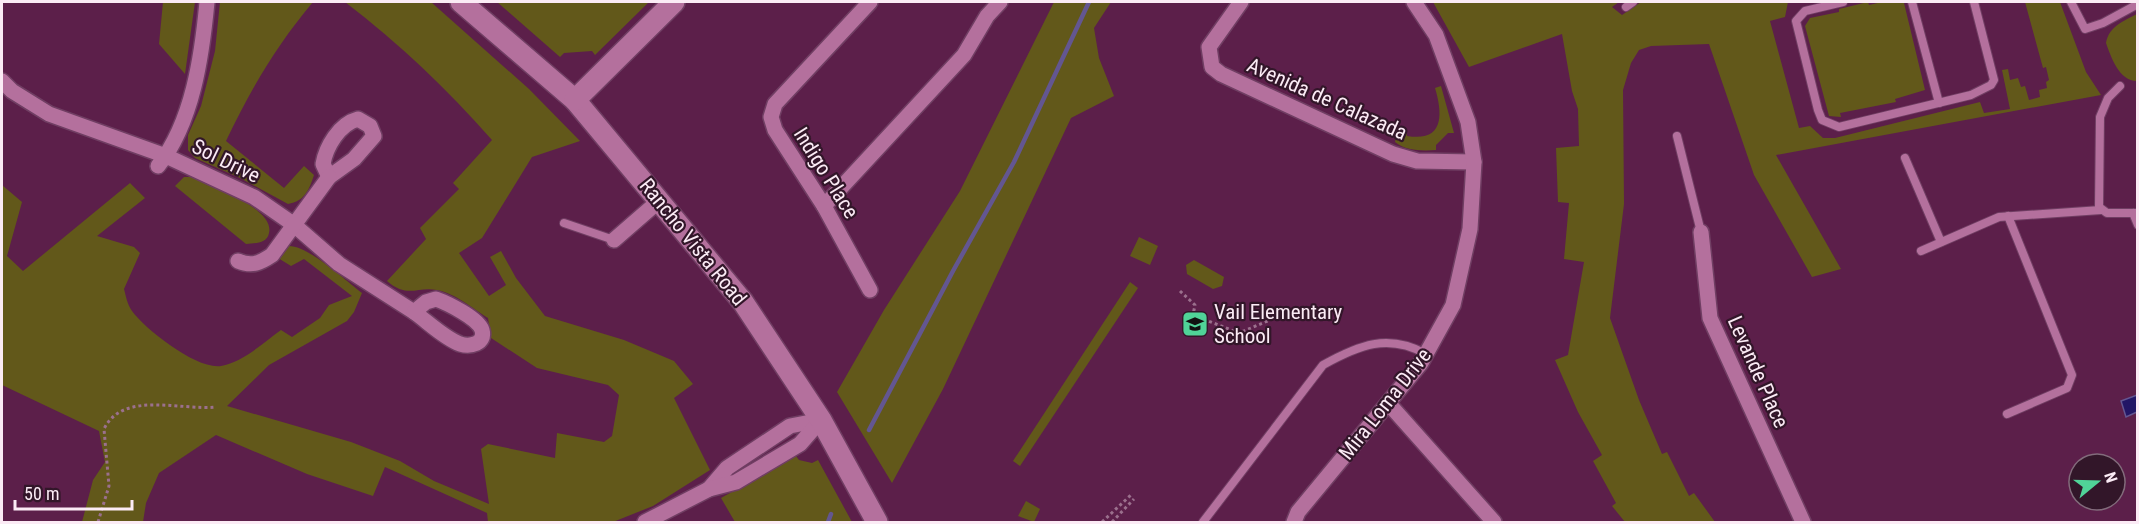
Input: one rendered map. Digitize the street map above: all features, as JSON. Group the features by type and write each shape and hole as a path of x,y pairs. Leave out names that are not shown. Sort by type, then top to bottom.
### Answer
{"main road":[{"name":"Rancho Vista Road","path":"460,2 575,100 743,302 821,420 877,522"},
{"path":"575,100 674,2"}],"street":[{"path":"162,161 188,106 201,57 207,2"},
{"name":"Indigo Place","path":"870,2 775,104 771,117 775,130 824,206 870,290"},
{"path":"824,206 963,55 987,16 1000,2"},
{"name":"Avenida de Calazada","path":"1241,2 1209,47 1212,67 1221,74 1393,154 1417,161 1474,162"},
{"name":"Mira Loma Drive","path":"1294,522 1298,512 1389,404 1426,354 1453,305 1470,229 1474,162 1468,122 1449,67 1436,35 1414,2"},
{"name":"Sol Drive","path":"2,81 49,114 254,197 293,224 339,264 414,312"},
{"path":"238,261 246,265 259,264 272,255 329,177"},
{"path":"615,240 660,200"},
{"name":"Levande Place","path":"1701,232 1710,318 1803,522"},
{"path":"1389,404 1494,522"},
{"path":"645,522 709,489 727,468 790,426 821,420"}],"lane":[{"path":"1843,2 1805,11 1796,21 1822,120 1839,127 1971,95 1991,85 1994,80 1974,2"},
{"path":"1912,2 1939,103"},
{"path":"2071,2 2085,29 2103,23 2138,4"},
{"path":"2101,210 2099,207 2100,117 2108,98 2120,86"},
{"path":"1677,136 1701,232"},
{"path":"1905,158 1941,242"},
{"path":"1921,251 2008,216 2101,210 2135,213 2138,225"},
{"path":"2007,414 2067,388 2072,375 2008,216"},
{"path":"564,223 615,240"},
{"path":"1203,522 1323,365 1351,350 1382,342 1408,344 1426,354"}],"path":[{"path":"1180,291 1195,305 1193,315 1239,333 1270,320"},
{"path":"98,522 109,486 104,429 107,423 134,405 201,409 216,406"},
{"path":"1102,522 1132,494"},
{"path":"1112,522 1134,499"}],"shaded area":[{"path":"163,2 195,2 185,74 159,44"},
{"path":"220,2 313,2 265,68 226,141 284,188 304,166 314,175 306,194 294,203 288,204 240,178 195,158 188,150 188,135 201,106 215,51"},
{"path":"345,2 431,2 529,89 580,141 532,157 482,238 459,253 489,296 506,285 490,257 501,251 516,278 545,316 624,340 674,361 693,384 674,398 710,470 653,506 613,522 488,522 487,513 385,467 373,496 307,474 216,435 159,473 146,503 143,522 82,522 93,480 105,462 99,431 2,385 2,185 22,202 7,256 23,271 130,183 145,198 97,236 134,247 140,253 124,289 129,306 139,319 172,347 211,366 221,366 237,361 281,330 292,337 320,318 329,305 352,296 304,259 291,266 278,258 288,246 296,247 316,257 362,293 354,312 347,321 269,365 227,406 351,442 400,461 434,481 489,504 481,449 488,444 555,458 557,433 604,442 612,436 619,395 608,385 537,368 491,338 488,318 450,294 430,289 407,291 387,281 426,239 420,228 459,189 453,183 492,140 422,67"},
{"path":"497,2 649,2 595,55 592,51 564,53 560,57"},
{"path":"1054,2 1111,2 1094,28 1099,58 1114,96 1071,118 943,389 892,483 837,392 884,310 960,191"},
{"path":"1433,2 1619,2 1612,7 1622,15 1641,2 1788,2 1785,17 1770,21 1799,128 1810,126 1823,138 1835,138 1980,102 1984,113 2010,109 2002,70 2008,69 2010,80 2018,78 2021,87 2025,86 2029,100 2040,97 2039,90 2047,88 2046,82 2049,80 2046,67 2043,68 2025,2 2060,2 2086,72 2101,95 1776,155 1841,269 1812,277 1754,175 1709,44 1651,46 1639,50 1631,63 1623,90 1624,204 1610,318 1639,400 1662,454 1667,452 1689,496 1694,493 1715,522 1625,522 1612,506 1616,503 1593,461 1602,455 1578,412 1555,360 1568,355 1584,262 1564,259 1569,203 1558,202 1556,148 1579,146 1578,109 1572,91 1562,34 1469,67"},
{"path":"1868,2 1869,5 1882,2 1904,3 1925,90 1895,99 1896,102 1840,113 1841,117 1829,116 1805,26 1810,18 1839,12 1839,9"},
{"path":"2137,14 2137,81 2121,73 2106,43 2114,28"},
{"path":"1441,86 1454,133 1448,133 1436,145 1436,150 1409,149 1395,142 1398,127 1407,131 1407,136 1419,137 1434,131 1439,117 1435,88"},
{"path":"184,177 192,177 213,186 252,207 268,224 268,237 260,242 246,244 175,186"},
{"path":"1139,237 1158,246 1150,265 1130,256"},
{"path":"1194,260 1224,277 1222,286 1213,289 1187,274 1186,265"},
{"path":"1130,282 1138,288 1020,466 1013,461"},
{"path":"2137,395 2137,412 2126,417 2121,401"},
{"path":"796,456 799,460 812,463 818,460 852,522 735,522 721,498"},
{"path":"1026,501 1040,509 1034,522 1018,516"}],"waterway":[{"path":"869,430 1014,162 1089,2"},
{"path":"828,522 831,514"}],"place":[{"name":"Vail Elementary School","path":"1195,324"}]}
